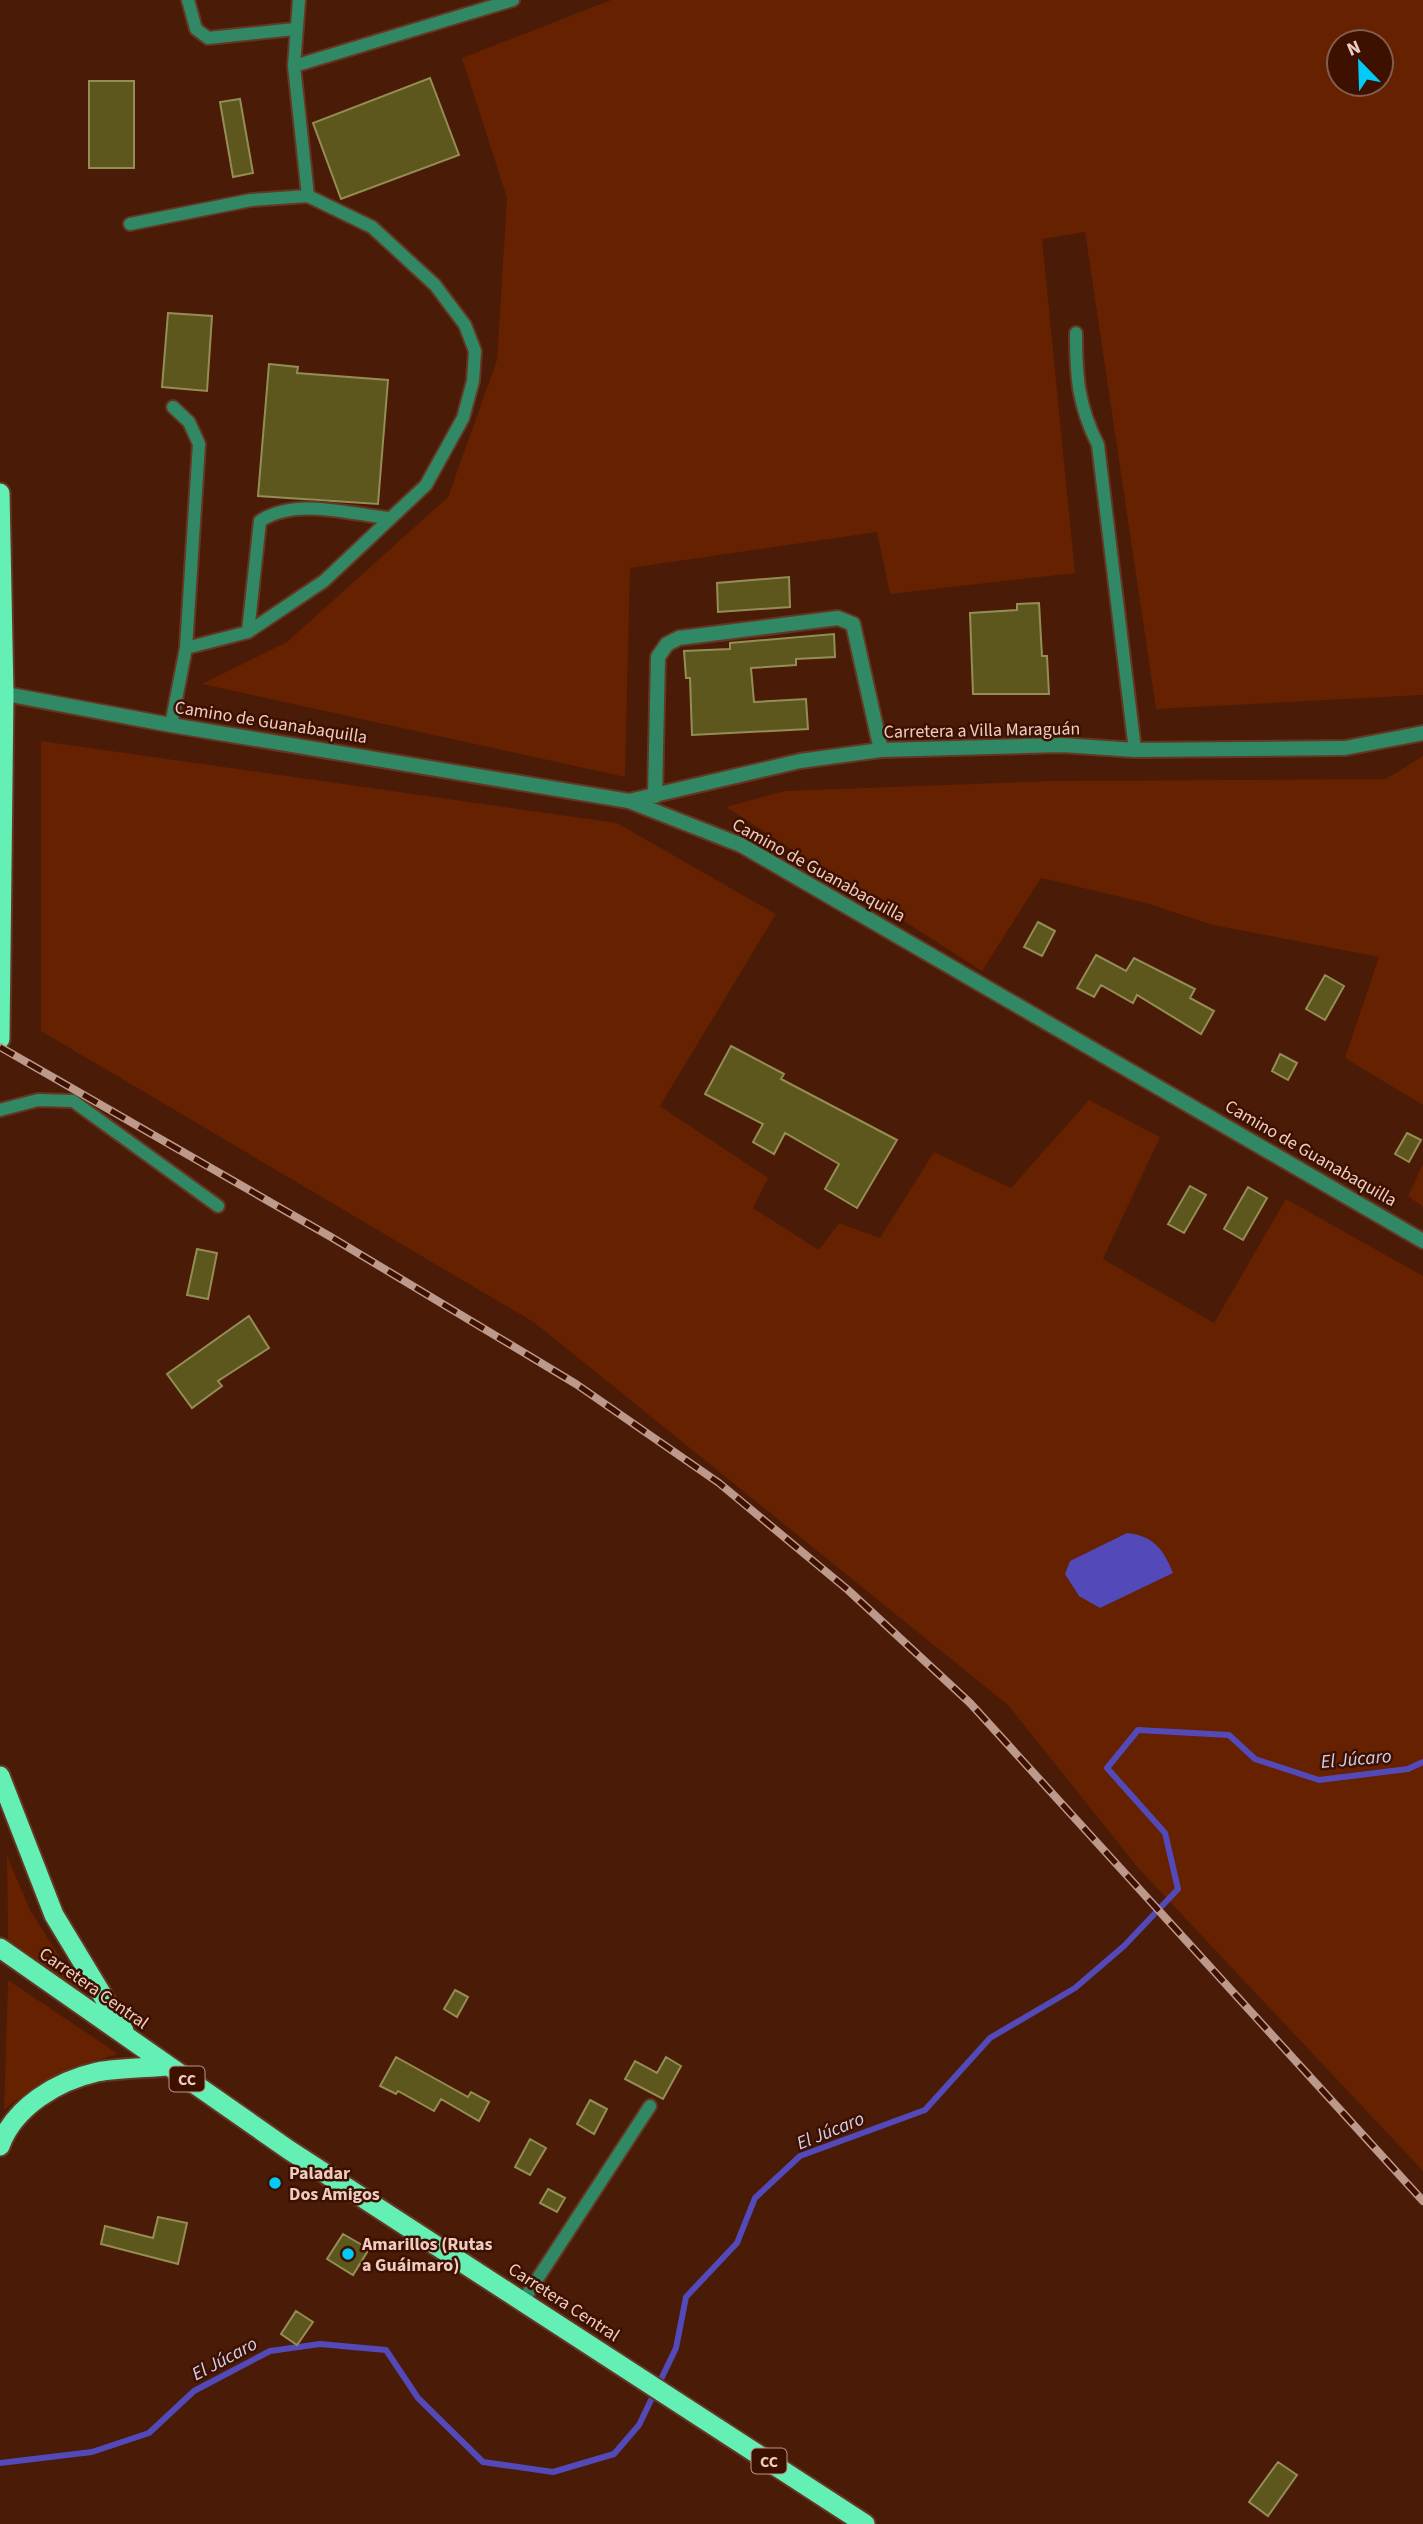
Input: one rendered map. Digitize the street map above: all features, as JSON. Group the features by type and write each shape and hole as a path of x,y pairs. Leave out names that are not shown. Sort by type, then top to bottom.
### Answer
{"highway":[{"path":"0,493 0,1039"},
{"path":"0,1776 54,1915 128,2038"},
{"name":"Carretera Central","path":"0,1948 289,2150 865,2524"},
{"path":"0,2146 4,2134 25,2108 55,2088 97,2073 169,2066"}],"street":[{"path":"655,796 659,657 667,644 679,638 838,618 853,624 881,750"},
{"name":"Camino de Guanabaquilla","path":"2,693 171,725 629,801 741,845 1423,1241"},
{"name":"Carretera a Villa Maraguán","path":"629,801 800,761 881,750 1062,745 1135,750 1345,748 1423,733"}],"lane":[{"path":"188,0 196,29 208,38 295,29"},
{"path":"299,0 294,66 308,196"},
{"path":"294,66 513,0"},
{"path":"130,224 251,200 308,196 372,227 435,285 465,325 475,351 472,381 463,418 426,485 324,581 248,632 186,648"},
{"path":"1076,333 1076,377 1082,412 1098,445 1135,750"},
{"path":"171,725 186,648 199,444 189,422 173,407"},
{"path":"248,632 260,521 276,511 296,508 389,518"},
{"path":"0,1110 38,1100 74,1101 218,1206"},
{"path":"523,2301 650,2106"}],"shaded area":[{"path":"611,0 1423,0 1423,695 1156,709 1085,232 1042,239 1075,573 890,594 877,532 630,568 625,777 202,684 287,642 448,497 497,360 507,198 462,58"},
{"path":"41,741 617,823 776,914 660,1106 768,1178 753,1208 819,1250 839,1223 880,1238 934,1152 1011,1188 1089,1100 1160,1137 1103,1259 1214,1323 1286,1199 1423,1276 1423,2171 1139,1869 1008,1705 535,1323 41,1031"},
{"path":"1423,756 1423,1105 1345,1058 1379,957 1213,925 1146,903 1041,878 982,971 726,807 784,791 1051,781 1386,779"},
{"path":"1423,1164 1423,1207 1408,1196"},
{"path":"1127,1533 1144,1537 1156,1545 1173,1573 1100,1608 1079,1596 1065,1574 1070,1561"},
{"path":"7,1856 30,1910 81,1991 8,1940"},
{"path":"8,1980 118,2054 45,2081 4,2110"}],"building":[{"path":"430,78 459,155 341,199 313,123"},
{"path":"89,81 134,81 134,168 89,168"},
{"path":"240,99 253,173 233,177 220,102"},
{"path":"168,313 212,316 207,391 162,387"},
{"path":"269,364 298,367 297,373 388,380 378,504 258,496"},
{"path":"789,577 790,607 718,612 717,583"},
{"path":"1039,603 1042,656 1047,656 1049,694 973,694 970,613 1017,610 1017,604"},
{"path":"834,634 835,657 796,659 796,665 751,668 754,702 806,699 808,729 692,735 690,678 686,678 684,651 730,649 730,643"},
{"path":"1038,922 1055,931 1042,956 1024,947"},
{"path":"1096,955 1126,971 1134,958 1195,989 1190,998 1214,1011 1201,1034 1137,995 1133,1003 1101,985 1094,997 1077,988"},
{"path":"1325,975 1344,986 1325,1020 1306,1009"},
{"path":"731,1046 784,1074 781,1079 897,1140 857,1208 825,1189 839,1164 785,1133 774,1154 753,1142 763,1124 705,1094"},
{"path":"1280,1054 1297,1063 1288,1080 1272,1071"},
{"path":"1407,1133 1421,1140 1409,1162 1395,1154"},
{"path":"1190,1186 1206,1195 1184,1233 1168,1224"},
{"path":"1248,1187 1267,1198 1243,1240 1224,1229"},
{"path":"197,1249 217,1253 208,1299 187,1295"},
{"path":"249,1316 269,1348 218,1381 222,1386 192,1408 167,1374"},
{"path":"455,1990 468,1997 457,2017 444,2009"},
{"path":"396,2057 468,2097 471,2092 489,2102 479,2121 441,2099 434,2111 398,2091 396,2094 380,2086"},
{"path":"666,2057 681,2066 663,2099 625,2079 635,2061 657,2073"},
{"path":"590,2100 607,2109 594,2134 577,2124"},
{"path":"530,2139 546,2148 530,2175 515,2167"},
{"path":"548,2189 565,2198 557,2212 540,2203"},
{"path":"158,2217 187,2223 178,2264 101,2244 105,2226 153,2238"},
{"name":"Amarillos (Rutas a Guáimaro)","path":"343,2234 369,2249 353,2275 327,2259"},
{"path":"296,2311 313,2322 297,2345 281,2334"},
{"path":"1278,2462 1297,2475 1268,2516 1249,2502"}],"waterway":[{"name":"El Júcaro","path":"0,2463 92,2452 149,2433 194,2391 270,2351 320,2344 386,2350 418,2398 483,2462 553,2472 614,2454 639,2425 676,2348 686,2297 737,2243 755,2198 800,2156 925,2110 990,2038 1075,1988 1124,1946 1178,1889 1165,1833 1107,1768 1138,1730 1229,1735 1255,1759 1319,1780 1408,1769 1423,1762"}],"railway":[{"path":"0,1047 331,1237 576,1384 719,1483 848,1590 970,1703 1423,2201"}],"place":[{"name":"Paladar Dos Amigos","path":"275,2183"},
{"name":"Amarillos (Rutas a Guáimaro)","path":"348,2254"}]}
